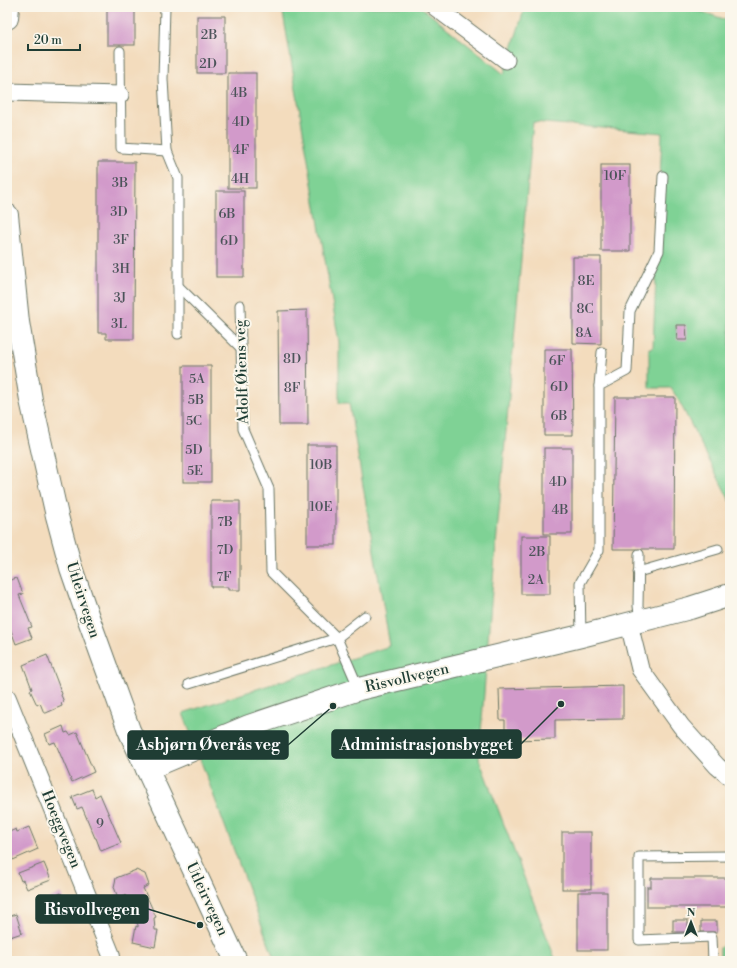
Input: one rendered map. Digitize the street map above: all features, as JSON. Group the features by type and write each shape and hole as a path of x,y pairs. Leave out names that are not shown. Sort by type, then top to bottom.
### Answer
{"main road":[{"path":"7,18 8,7"},
{"name":"Utleirvegen","path":"7,215 18,322 33,407 57,516 72,568 96,640 129,730 236,961"},
{"name":"Risvollvegen","path":"146,769 249,726 359,689 582,636 690,608 730,595"}],"street":[{"path":"435,7 506,60"},
{"path":"7,92 120,95"},
{"path":"635,622 640,668 681,726 717,766 730,777"},
{"name":"Hoeggvegen","path":"7,697 108,946 112,961"}],"lane":[{"path":"165,7 163,79 167,151 178,178 178,334"},
{"path":"120,51 121,148 167,151"},
{"path":"599,386 627,371 630,312 659,251 663,176"},
{"path":"178,286 241,348"},
{"name":"Adolf Øiens veg","path":"240,305 243,429 269,489 271,572 337,638 359,689"},
{"path":"582,636 580,583 599,550 599,386 602,352"},
{"path":"638,572 718,549"},
{"path":"635,622 638,606 639,554"},
{"path":"189,684 337,638 365,616"},
{"path":"713,961 712,937 639,940 639,857 730,856"}],"green space":[{"path":"282,7 421,7 504,74 525,7 687,7 730,21 730,501 671,388 649,388 649,348 653,348 662,133 533,122 490,614 479,759 556,961 275,961 183,713 390,646 349,403 339,403 339,342"},
{"path":"725,943 730,943 730,961 720,961 720,948"}],"building":[{"path":"107,7 135,7 135,45 107,45"},
{"path":"197,16 225,16 225,73 197,73"},
{"path":"228,73 256,73 256,188 228,188"},
{"path":"98,162 135,162 134,339 106,339 106,333 98,333"},
{"path":"601,165 630,165 630,251 601,251"},
{"path":"216,191 244,191 244,277 216,277"},
{"path":"573,257 601,257 601,344 573,343"},
{"path":"307,310 308,425 279,425 278,311"},
{"path":"676,325 686,325 687,340 677,340"},
{"path":"544,349 572,349 573,435 544,435"},
{"path":"183,366 211,366 211,482 183,482"},
{"path":"615,397 675,397 674,549 613,549"},
{"path":"307,445 336,445 336,545 307,545"},
{"path":"544,448 572,448 572,534 544,534"},
{"path":"211,501 240,501 240,590 228,590 228,587 211,587"},
{"path":"521,536 550,536 550,594 521,594"},
{"path":"17,578 23,594 19,595 32,627 28,628 32,638 16,644 7,620 7,581"},
{"path":"47,655 64,702 61,703 62,706 44,713 40,703 37,705 30,690 32,689 23,665"},
{"path":"623,686 623,719 555,720 555,739 505,740 505,720 500,720 499,689"},
{"path":"63,726 65,733 68,732 70,735 77,732 94,772 72,782 55,742 49,744 45,734"},
{"path":"92,789 95,797 100,794 121,843 101,851 82,807 77,809 72,797"},
{"path":"29,827 38,849 13,860 7,846 7,833 16,829 17,832"},
{"path":"562,832 591,832 591,889 562,889"},
{"path":"44,863 51,880 27,889 23,880 21,881 18,873"},
{"path":"136,870 145,874 149,885 143,888 156,917 154,918 155,930 158,930 155,947 133,942 136,926 138,927 138,925 125,895 118,898 114,887 116,878"},
{"path":"651,878 730,878 730,907 647,907 647,887 651,887"},
{"path":"578,892 607,892 607,950 578,950"},
{"path":"61,893 69,911 46,921 38,904"},
{"path":"16,914 22,933 7,938 7,917"},
{"path":"673,920 688,920 688,932 673,932"},
{"path":"701,921 717,921 717,932 701,932"}],"place":[{"name":"Administrasjonsbygget","path":"561,704"},
{"name":"Asbjørn Øverås veg","path":"333,706"},
{"name":"Risvollvegen","path":"200,925"}]}
